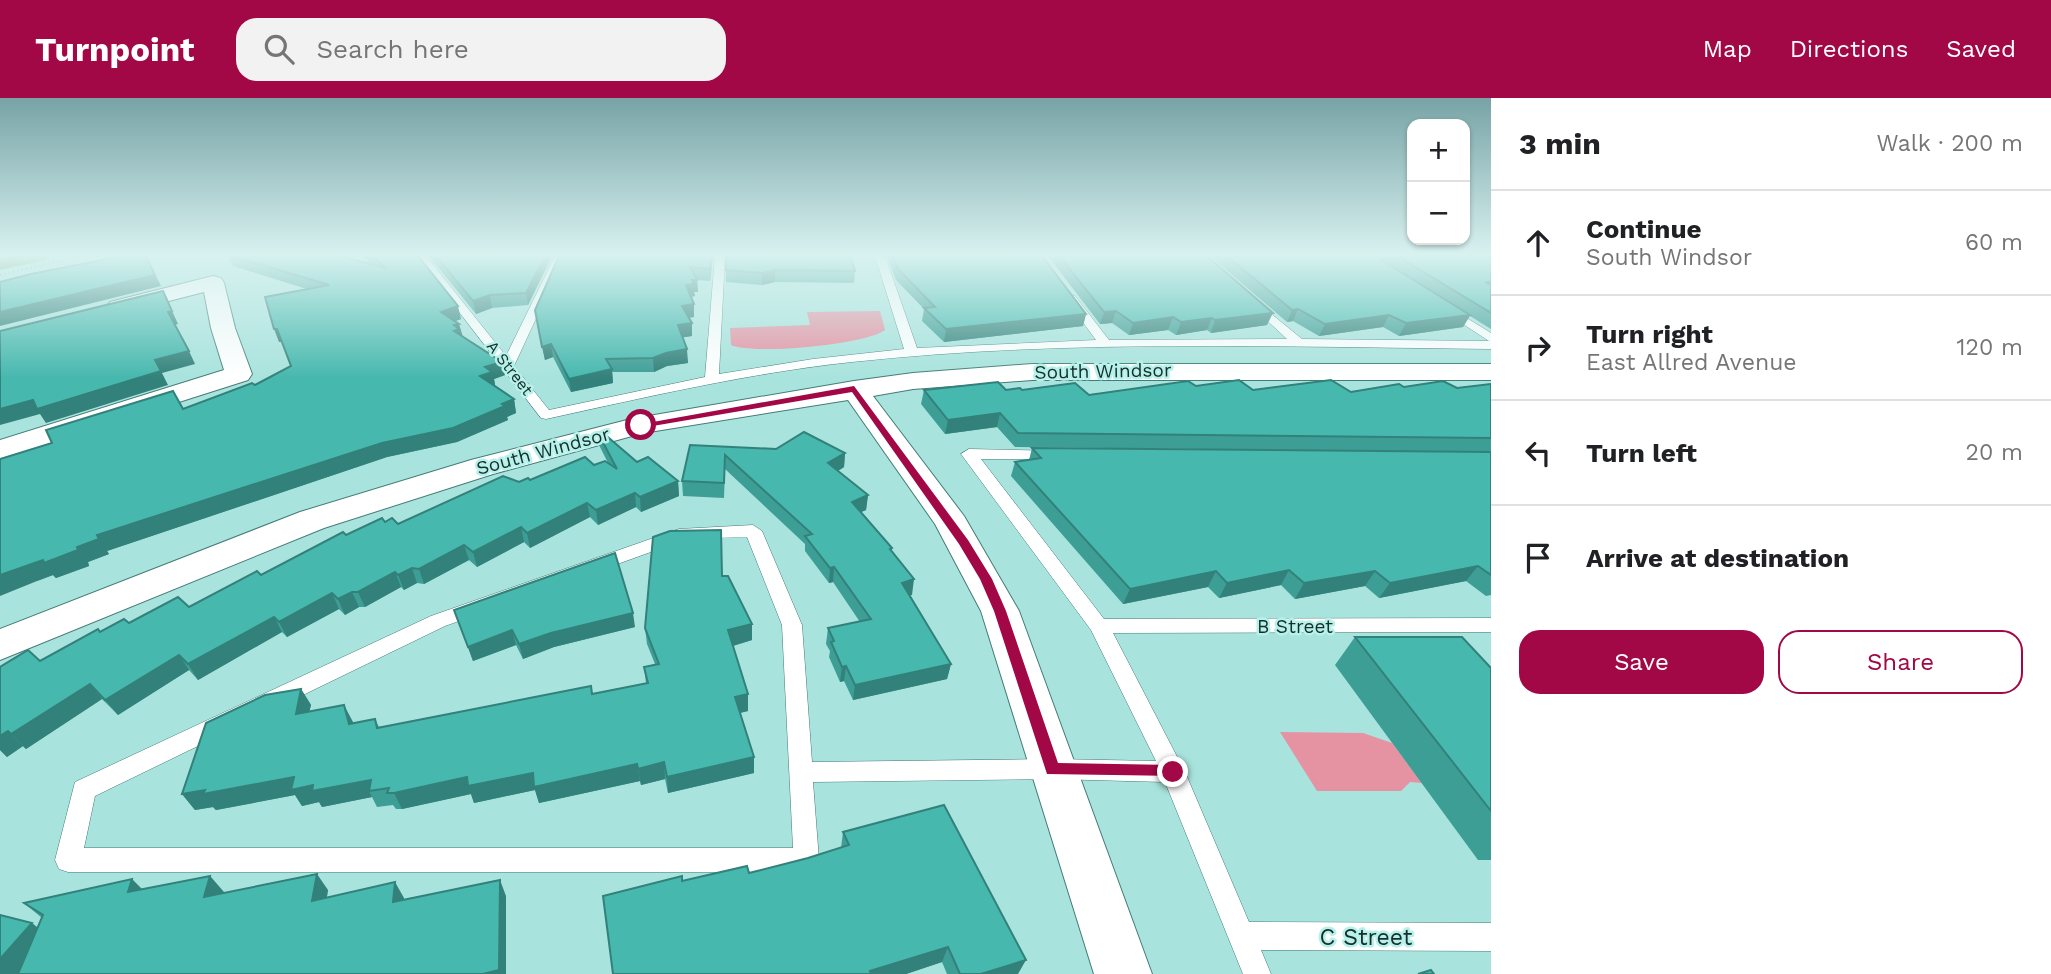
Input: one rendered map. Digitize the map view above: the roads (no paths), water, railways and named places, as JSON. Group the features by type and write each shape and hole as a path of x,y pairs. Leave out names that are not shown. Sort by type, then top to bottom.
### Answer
{"street":[{"path":"93,313 158,297"},
{"path":"0,450 239,374 223,328 217,297"},
{"name":"South Windsor","path":"0,645 312,520 482,467 641,425 913,381 1032,372 1491,372"},
{"path":"854,389 964,542 986,579 1000,611 1123,974"}],"lane":[{"name":"A Street","path":"453,297 546,415 712,380"},
{"path":"508,366 541,297"},
{"path":"717,297 712,380 788,366 912,352 1104,342 1491,345"},
{"path":"894,297 912,352"},
{"path":"1071,297 1104,342"},
{"path":"1247,297 1300,344"},
{"path":"1433,300 1491,338"},
{"path":"1065,454 969,454 1099,626 1173,772 1257,974"},
{"path":"753,531 792,625 799,772 806,860 68,860 84,790 438,621 685,533 753,531"},
{"name":"B Street","path":"1099,626 1491,625"},
{"path":"799,772 1053,769 1173,772"},
{"name":"C Street","path":"1240,936 1491,937"}]}
